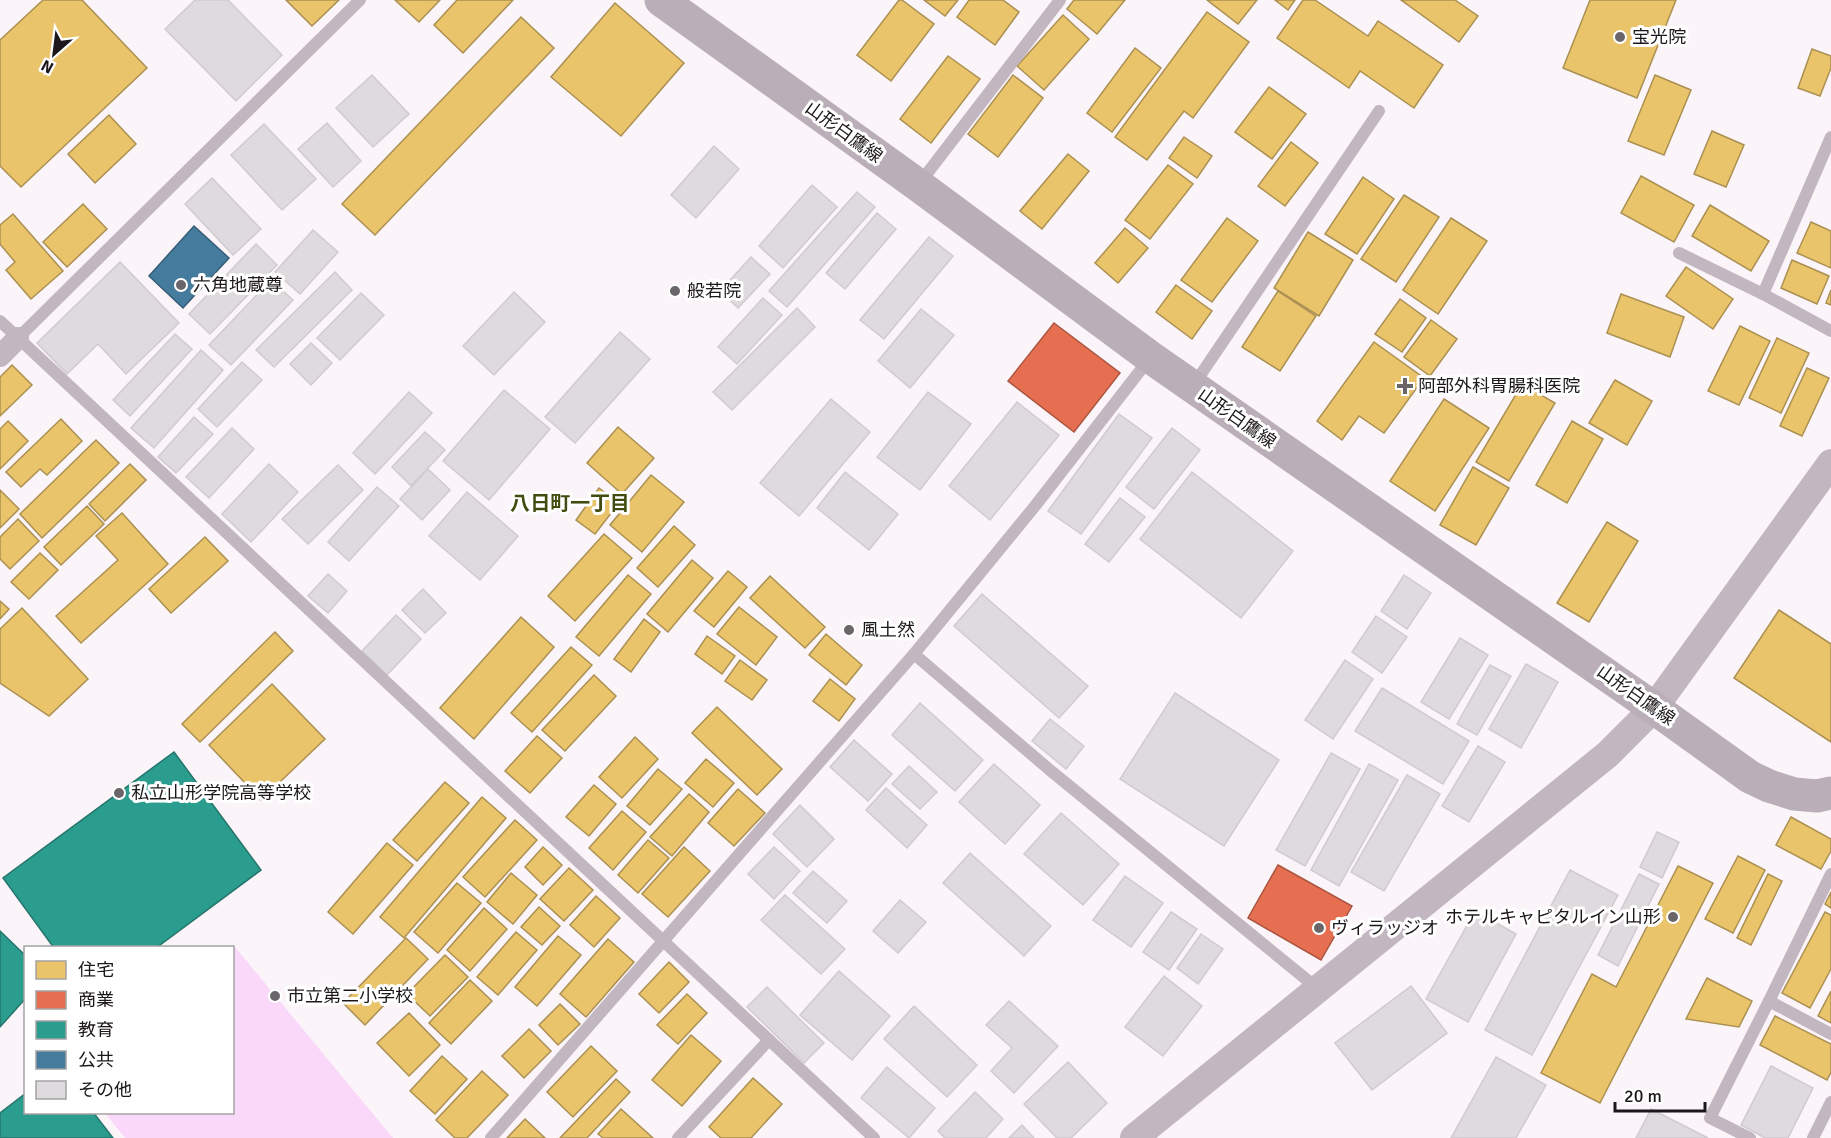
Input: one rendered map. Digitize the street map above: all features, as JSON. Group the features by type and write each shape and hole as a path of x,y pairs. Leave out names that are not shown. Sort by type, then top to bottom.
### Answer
{"main road":[{"name":"山形白鷹線","path":"661,0 918,185 1192,387 1750,777 1794,794 1817,796 1831,793"}],"street":[{"path":"0,356 18,338"},
{"path":"1134,1138 1608,754 1654,708 1831,463"}],"lane":[{"path":"18,338 360,0"},
{"path":"918,185 1060,0"},
{"path":"1192,387 1379,111"},
{"path":"1763,294 1831,137"},
{"path":"1679,253 1763,294 1831,331"},
{"path":"0,321 874,1138"},
{"path":"491,1138 914,654 1035,506 1150,357"},
{"path":"914,654 1051,771 1317,988"},
{"path":"1750,1138 1710,1118 1831,874"},
{"path":"1770,1001 1831,1034"},
{"path":"678,1138 769,1040"},
{"path":"1812,1138 1831,1102"}],"shaded area":[{"path":"234,947 393,1138 125,1138 106,1114 234,1114"}],"building: 住宅":[{"path":"43,0 82,0 147,68 21,187 0,166 0,40"},
{"path":"286,0 339,0 312,26"},
{"path":"395,0 440,0 419,22"},
{"path":"457,0 513,0 463,53 434,25"},
{"path":"899,0 934,24 891,81 857,55"},
{"path":"924,0 958,0 945,16"},
{"path":"969,0 1003,0 1019,12 995,45 957,17"},
{"path":"1074,0 1125,0 1097,34 1067,9"},
{"path":"1207,0 1257,0 1238,24"},
{"path":"1275,0 1295,0 1288,10"},
{"path":"1303,0 1315,0 1368,36 1378,21 1443,65 1414,108 1360,71 1349,88 1277,38"},
{"path":"1401,0 1455,0 1478,16 1459,42"},
{"path":"1590,0 1676,0 1637,98 1563,68"},
{"path":"615,3 684,63 621,136 551,77"},
{"path":"1207,12 1249,42 1193,118 1184,111 1147,160 1115,137"},
{"path":"1063,15 1089,39 1044,90 1017,66"},
{"path":"521,17 554,48 375,235 342,204"},
{"path":"1135,48 1161,68 1112,132 1087,113"},
{"path":"1812,49 1831,56 1831,68 1820,96 1798,88"},
{"path":"948,56 980,79 931,143 900,119"},
{"path":"1013,75 1043,98 998,157 968,134"},
{"path":"1655,75 1691,90 1664,155 1628,141"},
{"path":"1269,87 1306,114 1272,159 1235,132"},
{"path":"109,115 136,144 95,183 68,154"},
{"path":"1712,131 1744,145 1726,187 1694,174"},
{"path":"1184,137 1212,156 1197,178 1169,158"},
{"path":"1291,142 1318,163 1285,206 1258,186"},
{"path":"1068,154 1089,171 1042,229 1020,211"},
{"path":"1168,165 1193,184 1150,239 1125,220"},
{"path":"1641,176 1694,205 1674,242 1621,213"},
{"path":"1363,177 1394,199 1357,254 1325,234"},
{"path":"1404,195 1439,217 1396,282 1361,259"},
{"path":"83,204 107,229 67,267 43,242"},
{"path":"1710,205 1769,241 1751,271 1692,236"},
{"path":"13,214 63,271 31,299 6,270 15,262 0,244 0,225"},
{"path":"1227,218 1258,241 1212,302 1181,280"},
{"path":"1451,218 1487,241 1438,314 1403,290"},
{"path":"1811,222 1831,231 1831,268 1797,253"},
{"path":"1125,228 1148,248 1118,283 1095,263"},
{"path":"1308,232 1353,260 1319,316 1274,288"},
{"path":"1792,260 1829,276 1817,304 1781,288"},
{"path":"1686,267 1733,299 1713,329 1666,296"},
{"path":"1176,285 1212,311 1192,339 1156,312"},
{"path":"1831,290 1831,305 1826,303"},
{"path":"1278,291 1316,316 1280,371 1242,347"},
{"path":"1621,294 1684,317 1670,357 1607,333"},
{"path":"1400,299 1426,318 1402,352 1375,334"},
{"path":"1431,320 1457,339 1430,376 1404,357"},
{"path":"1740,326 1770,341 1739,405 1708,391"},
{"path":"1777,338 1809,353 1781,413 1749,398"},
{"path":"1374,342 1424,378 1384,433 1359,416 1342,440 1317,421"},
{"path":"12,365 32,385 0,416 0,377"},
{"path":"1807,368 1829,378 1802,436 1780,426"},
{"path":"1615,380 1652,401 1627,445 1589,423"},
{"path":"1522,384 1555,403 1509,481 1476,462"},
{"path":"1444,399 1489,428 1435,511 1390,481"},
{"path":"61,419 82,441 47,475 40,469 21,487 6,472"},
{"path":"8,421 28,441 0,469 0,429"},
{"path":"1572,421 1603,439 1567,503 1536,485"},
{"path":"618,427 654,458 622,494 587,463"},
{"path":"96,440 119,463 42,538 20,514"},
{"path":"130,464 146,480 105,521 89,504"},
{"path":"1473,467 1509,488 1476,545 1440,525"},
{"path":"651,475 684,502 642,552 610,525"},
{"path":"599,488 619,503 595,534 576,520"},
{"path":"0,490 19,509 0,528"},
{"path":"87,506 104,524 61,565 44,547"},
{"path":"122,513 168,564 81,643 56,616 118,560 96,536"},
{"path":"18,519 39,541 10,569 0,559 0,537"},
{"path":"1607,522 1638,541 1589,622 1557,603"},
{"path":"674,526 695,545 658,587 637,568"},
{"path":"604,534 632,558 575,621 548,596"},
{"path":"205,537 228,561 171,613 149,589"},
{"path":"40,553 58,570 29,599 11,582"},
{"path":"692,560 713,578 668,632 647,614"},
{"path":"728,571 747,587 714,627 694,611"},
{"path":"628,575 651,594 599,656 576,637"},
{"path":"770,576 825,627 805,648 750,598"},
{"path":"0,601 9,609 0,619"},
{"path":"739,607 777,637 756,665 717,634"},
{"path":"22,608 88,679 49,716 0,683 0,629"},
{"path":"1779,610 1831,644 1831,742 1734,678"},
{"path":"521,617 554,647 474,739 440,708"},
{"path":"644,619 660,632 631,672 614,659"},
{"path":"275,632 293,651 200,742 182,724"},
{"path":"826,634 862,665 846,685 809,655"},
{"path":"707,636 735,656 722,674 695,654"},
{"path":"571,647 592,665 532,732 511,713"},
{"path":"740,660 767,680 752,700 725,681"},
{"path":"594,675 616,696 565,751 542,730"},
{"path":"830,679 855,699 839,721 813,701"},
{"path":"272,684 325,739 261,800 209,745"},
{"path":"717,707 782,769 757,795 692,733"},
{"path":"537,736 562,758 530,793 505,771"},
{"path":"635,737 658,759 622,798 599,777"},
{"path":"706,759 734,783 713,807 685,783"},
{"path":"658,769 682,789 650,825 627,806"},
{"path":"445,782 469,803 417,861 393,840"},
{"path":"594,785 616,804 589,836 566,817"},
{"path":"738,789 765,813 734,846 708,823"},
{"path":"689,794 709,812 672,856 650,837"},
{"path":"482,797 506,818 404,938 380,917"},
{"path":"622,811 646,832 613,870 589,848"},
{"path":"1791,817 1831,839 1831,851 1821,869 1776,845"},
{"path":"515,820 537,840 485,897 463,877"},
{"path":"648,840 669,858 638,893 618,875"},
{"path":"387,843 413,865 353,934 328,912"},
{"path":"543,847 562,865 543,885 525,867"},
{"path":"684,847 710,871 668,917 642,894"},
{"path":"1738,856 1765,870 1733,933 1705,919"},
{"path":"1678,866 1713,883 1600,1103 1541,1073 1592,974 1616,987"},
{"path":"569,868 593,890 564,921 540,899"},
{"path":"511,873 537,895 513,924 487,902"},
{"path":"1768,874 1782,881 1751,945 1737,938"},
{"path":"457,883 481,903 438,953 414,932"},
{"path":"1831,892 1831,908 1825,904"},
{"path":"596,896 620,918 594,947 570,925"},
{"path":"539,907 560,926 542,945 521,927"},
{"path":"484,908 507,929 470,971 447,950"},
{"path":"1825,912 1831,915 1831,969 1810,1008 1782,993"},
{"path":"516,932 537,950 498,995 477,977"},
{"path":"558,936 581,955 537,1006 515,987"},
{"path":"406,938 428,959 365,1025 343,1003"},
{"path":"608,939 634,962 586,1017 560,994"},
{"path":"445,955 468,977 430,1016 407,994"},
{"path":"669,962 689,982 659,1013 639,994"},
{"path":"1707,978 1752,1001 1739,1027 1686,1019"},
{"path":"470,980 492,1001 451,1044 429,1023"},
{"path":"1831,991 1831,1023 1818,1016"},
{"path":"687,994 707,1013 678,1044 657,1025"},
{"path":"560,1004 580,1024 558,1045 539,1025"},
{"path":"409,1013 440,1045 409,1076 377,1043"},
{"path":"1775,1016 1831,1044 1831,1072 1827,1080 1760,1045"},
{"path":"529,1029 551,1051 524,1078 502,1056"},
{"path":"691,1035 721,1061 682,1106 652,1080"},
{"path":"591,1046 617,1071 573,1117 547,1092"},
{"path":"442,1056 467,1079 435,1114 410,1091"},
{"path":"482,1071 508,1095 467,1138 455,1138 436,1120"},
{"path":"753,1078 782,1104 751,1138 721,1138 709,1127"},
{"path":"616,1079 630,1092 587,1138 560,1138"},
{"path":"621,1109 653,1138 603,1138 598,1134"},
{"path":"525,1119 545,1138 507,1138"}],"building: 商業":[{"path":"1054,323 1120,373 1074,432 1008,381"},
{"path":"1278,865 1352,906 1321,960 1248,918"}],"building: 教育":[{"path":"174,752 261,870 159,946 53,946 3,878"},
{"path":"0,931 24,954 24,1000 0,1027"},
{"path":"24,1095 24,1114 95,1114 113,1138 0,1138 0,1113"}],"building: 公共":[{"path":"194,226 229,258 183,308 149,276"}],"building: その他":[{"path":"195,0 228,0 282,55 236,101 165,29"},
{"path":"372,75 409,114 373,147 336,108"},
{"path":"327,123 361,161 333,187 298,149"},
{"path":"264,124 316,179 282,210 231,155"},
{"path":"714,146 739,169 696,218 671,195"},
{"path":"212,178 261,229 233,255 185,204"},
{"path":"812,185 837,207 783,268 759,246"},
{"path":"857,192 875,207 787,307 769,291"},
{"path":"877,213 896,229 845,289 826,273"},
{"path":"313,230 338,252 300,294 275,272"},
{"path":"929,237 953,256 884,339 860,320"},
{"path":"256,244 277,265 210,334 189,314"},
{"path":"751,257 770,274 738,308 720,291"},
{"path":"120,262 179,323 126,374 98,344 67,374 37,343"},
{"path":"335,272 352,290 274,367 256,350"},
{"path":"271,280 293,300 231,365 209,345"},
{"path":"514,292 545,322 494,375 463,346"},
{"path":"361,293 384,315 340,360 317,338"},
{"path":"763,298 782,315 737,364 718,347"},
{"path":"797,308 815,327 732,410 713,392"},
{"path":"921,309 954,335 910,388 878,361"},
{"path":"620,332 650,359 575,443 545,417"},
{"path":"175,334 192,349 130,416 113,400"},
{"path":"311,343 332,363 311,385 290,364"},
{"path":"201,350 223,370 154,448 131,428"},
{"path":"242,362 262,380 217,427 198,409"},
{"path":"504,390 550,429 489,500 443,461"},
{"path":"409,392 432,413 375,474 353,453"},
{"path":"928,392 971,424 920,490 877,457"},
{"path":"831,399 870,432 799,516 760,483"},
{"path":"1017,402 1059,435 990,520 949,486"},
{"path":"1119,414 1152,438 1081,534 1048,511"},
{"path":"194,417 213,434 176,473 158,457"},
{"path":"232,428 254,449 209,498 186,477"},
{"path":"1172,428 1200,450 1154,509 1126,487"},
{"path":"425,432 445,450 411,486 392,467"},
{"path":"269,464 298,492 251,542 222,514"},
{"path":"338,465 363,490 308,544 282,519"},
{"path":"428,469 450,490 422,520 400,499"},
{"path":"845,472 898,514 869,550 817,508"},
{"path":"1192,472 1293,551 1241,618 1140,539"},
{"path":"377,487 399,506 349,561 328,542"},
{"path":"467,492 518,536 480,580 429,536"},
{"path":"1120,498 1145,517 1109,562 1085,544"},
{"path":"328,574 347,591 328,613 308,596"},
{"path":"1404,575 1431,593 1407,629 1381,611"},
{"path":"423,589 446,613 425,633 402,610"},
{"path":"982,594 1088,686 1059,718 954,626"},
{"path":"396,615 421,639 387,675 362,651"},
{"path":"1376,616 1407,637 1382,673 1352,652"},
{"path":"1460,638 1488,655 1449,719 1421,702"},
{"path":"1345,660 1373,679 1333,739 1305,720"},
{"path":"1526,664 1558,682 1521,748 1489,729"},
{"path":"1490,665 1511,676 1477,735 1457,724"},
{"path":"1382,688 1469,741 1443,784 1355,731"},
{"path":"1175,693 1279,760 1224,846 1120,779"},
{"path":"920,703 983,760 955,791 892,735"},
{"path":"1050,719 1084,746 1066,769 1032,741"},
{"path":"854,740 892,774 868,801 830,767"},
{"path":"1478,746 1505,762 1469,822 1442,806"},
{"path":"1331,753 1360,769 1305,866 1276,850"},
{"path":"994,764 1040,805 1005,844 959,802"},
{"path":"1369,764 1398,780 1339,886 1311,870"},
{"path":"909,766 937,792 920,809 892,784"},
{"path":"1407,775 1440,794 1384,891 1351,872"},
{"path":"886,788 927,825 907,848 866,810"},
{"path":"800,805 834,839 807,867 773,834"},
{"path":"1061,813 1119,864 1083,905 1024,854"},
{"path":"1657,832 1679,842 1662,878 1640,867"},
{"path":"774,847 800,871 774,899 748,874"},
{"path":"970,853 1051,926 1024,956 943,883"},
{"path":"1570,870 1618,895 1532,1055 1485,1030"},
{"path":"813,871 847,901 827,923 793,893"},
{"path":"1639,874 1659,884 1618,966 1598,955"},
{"path":"1125,876 1163,903 1131,947 1093,920"},
{"path":"785,895 845,949 821,974 761,920"},
{"path":"900,900 926,922 898,953 873,931"},
{"path":"1475,911 1516,934 1468,1022 1426,999"},
{"path":"1171,912 1197,929 1169,970 1143,952"},
{"path":"1201,934 1223,949 1198,984 1177,968"},
{"path":"839,971 890,1016 852,1060 800,1015"},
{"path":"1164,976 1202,1006 1163,1056 1125,1027"},
{"path":"1411,986 1447,1033 1372,1090 1335,1043"},
{"path":"767,987 824,1043 804,1063 747,1007"},
{"path":"1009,1001 1058,1046 1014,1093 991,1071 1012,1048 986,1025"},
{"path":"914,1006 977,1065 947,1097 884,1039"},
{"path":"1496,1057 1546,1085 1516,1138 1451,1138"},
{"path":"1068,1062 1107,1103 1071,1138 1057,1138 1024,1104"},
{"path":"1771,1066 1813,1088 1788,1138 1765,1138 1741,1125"},
{"path":"887,1067 935,1108 909,1138 861,1098"},
{"path":"975,1092 1003,1119 986,1138 945,1138 938,1131"},
{"path":"1651,1109 1708,1138 1636,1138"},
{"path":"1022,1125 1034,1138 1009,1138"}],"place":[{"name":"宝光院","path":"1620,37"},
{"name":"六角地蔵尊","path":"181,285"},
{"name":"般若院","path":"675,291"},
{"name":"阿部外科胃腸科医院","path":"1405,386"},
{"name":"風土然","path":"849,630"},
{"name":"私立山形学院高等学校","path":"119,793"},
{"name":"ホテルキャピタルイン山形","path":"1673,917"},
{"name":"ヴィラッジオ","path":"1319,928"},
{"name":"市立第二小学校","path":"275,996"}],"district":[{"name":"八日町一丁目","path":"570,503"}]}
